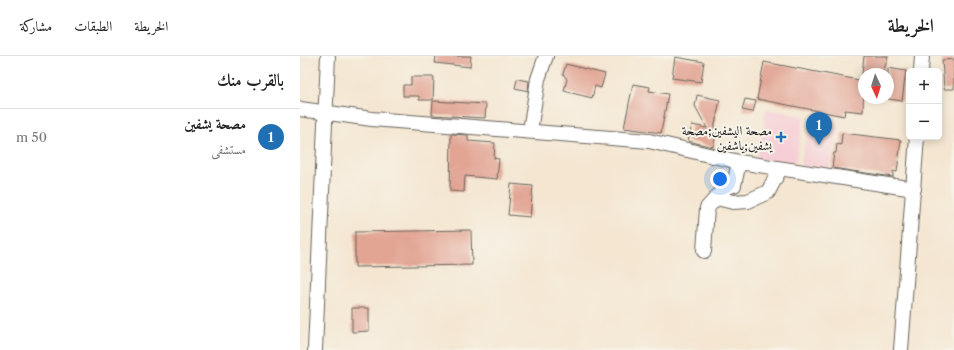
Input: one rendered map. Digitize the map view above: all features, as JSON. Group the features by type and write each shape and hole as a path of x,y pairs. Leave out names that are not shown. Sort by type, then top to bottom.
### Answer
{"street":[{"path":"315,350 328,56"},
{"path":"921,68 922,56"},
{"path":"530,131 541,59"},
{"path":"300,110 326,114 649,141 739,162 914,189"},
{"path":"901,350 917,140"},
{"path":"704,251 707,208 726,187 734,184 739,162"},
{"path":"717,198 734,202 748,201 768,192 780,169"}],"shaded area":[{"name":"مصحة اليشفين;مصحة يشفين;ياشفين","path":"766,109 804,116 795,165 757,159"},
{"path":"811,119 839,126 828,172 800,165"}],"building":[{"path":"436,56 471,56 470,67 435,63"},
{"path":"864,56 888,56 885,68 863,68"},
{"path":"675,57 704,62 701,82 672,78"},
{"path":"954,59 954,89 944,89 942,60"},
{"path":"764,62 858,80 858,104 863,104 863,112 845,110 844,116 757,99"},
{"path":"566,64 605,74 601,88 595,86 592,98 564,91 567,79 563,74"},
{"path":"894,69 906,71 902,101 894,100"},
{"path":"411,77 434,77 433,100 419,100 419,96 403,96 403,85 411,85"},
{"path":"517,79 529,81 528,91 515,88"},
{"path":"633,84 650,87 649,91 668,94 661,133 624,128"},
{"path":"697,95 720,100 714,129 717,130 713,147 688,141 692,125 707,128 695,106"},
{"path":"745,99 756,101 753,112 742,110"},
{"path":"433,101 486,104 485,118 432,115"},
{"path":"842,133 901,140 897,172 893,171 893,177 832,168 837,144 841,145"},
{"path":"451,134 468,135 468,141 495,143 494,158 499,159 497,179 465,176 464,192 450,191"},
{"path":"511,184 533,186 530,217 508,215"},
{"path":"471,230 472,265 355,267 355,232"},
{"path":"352,308 369,308 369,331 352,332"}],"place":[{"name":"مصحة اليشفين;مصحة يشفين;ياشفين","path":"781,137"},
{"name":"مصحة يشفين","path":"819,145"}]}
